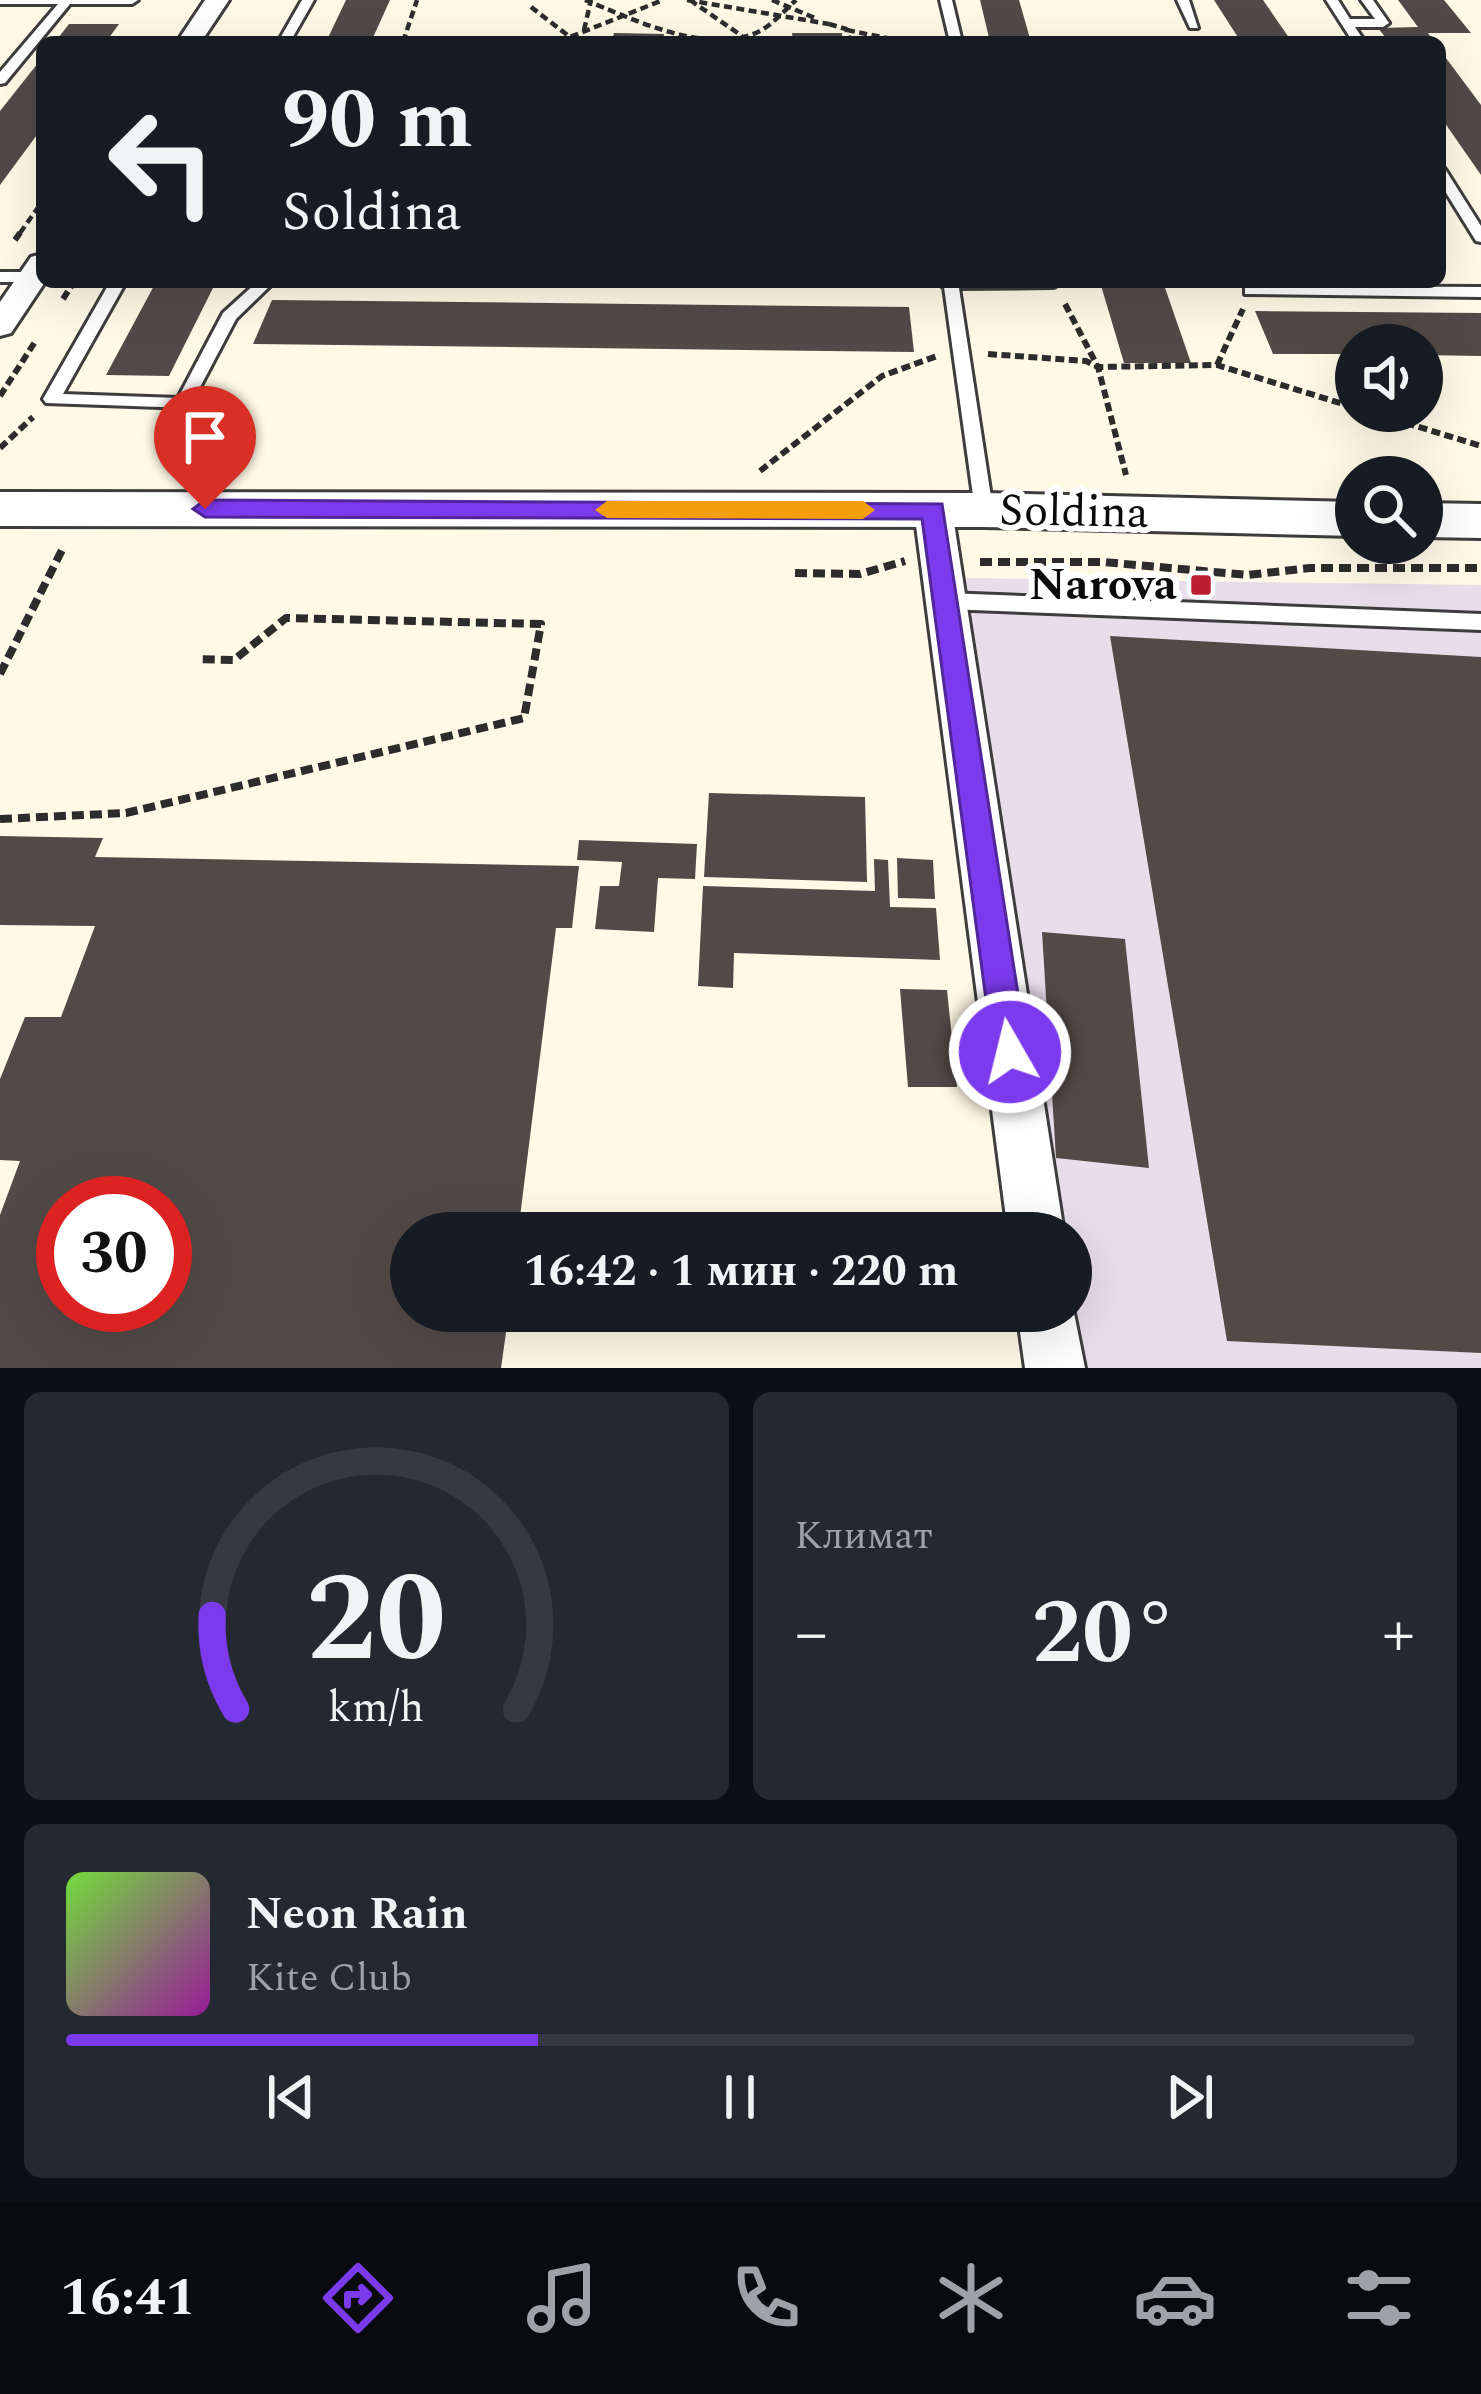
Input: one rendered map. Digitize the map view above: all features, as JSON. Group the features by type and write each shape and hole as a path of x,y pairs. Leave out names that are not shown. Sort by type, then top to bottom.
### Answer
{"street":[{"path":"193,36 217,0"},
{"path":"0,326 25,272"},
{"name":"Soldina","path":"0,509 984,510 1335,518"},
{"path":"933,510 1033,1212"},
{"path":"1443,533 1481,557"},
{"path":"1050,1332 1055,1368"}],"lane":[{"path":"0,0 132,0"},
{"path":"287,36 308,0"},
{"path":"946,0 955,36"},
{"path":"1183,0 1194,25"},
{"path":"1332,0 1355,36"},
{"path":"1347,23 1383,23 1367,0"},
{"path":"37,36 67,1"},
{"path":"0,80 36,38"},
{"path":"1446,182 1481,238"},
{"path":"115,288 52,399 183,404 229,316 259,288"},
{"path":"947,288 984,510"},
{"path":"1251,291 1481,292"},
{"path":"943,581 1481,622"}],"path":[{"path":"405,36 417,0"},
{"path":"575,36 663,0"},
{"path":"689,0 829,24"},
{"path":"689,0 742,36"},
{"path":"772,0 829,24 878,36"},
{"path":"746,36 759,32 796,0"},
{"path":"584,32 589,1 665,32 727,36"},
{"path":"531,7 567,36"},
{"path":"846,29 849,36"},
{"path":"3,258 36,211"},
{"path":"1057,288 1098,367 1129,488"},
{"path":"1217,365 1251,291"},
{"path":"747,483 882,376 930,356 1086,361 1098,367 1217,365 1335,401"},
{"path":"0,448 52,399"},
{"path":"1435,432 1481,446"},
{"path":"0,674 83,508"},
{"path":"795,573 860,574 894,561 943,581 1102,562 1248,574 1481,557"},
{"path":"0,819 126,813 524,718 541,624 286,618 234,660 197,659"}],"shaded area":[{"path":"966,578 1481,585 1481,1368 1083,1368 1078,1332 1092,1332 1092,1212 1060,1212"}],"building":[{"path":"346,0 390,0 374,36 329,36"},
{"path":"980,0 1019,0 1029,36 989,36"},
{"path":"1214,0 1263,0 1288,36 1237,36"},
{"path":"1398,0 1444,0 1471,33 1384,36 1378,28 1418,27"},
{"path":"69,24 119,24 110,36 60,36"},
{"path":"614,33 664,34 664,36"},
{"path":"792,33 842,36 792,36"},
{"path":"1446,58 1481,105 1481,175 1446,125"},
{"path":"36,66 36,136 0,185 0,111"},
{"path":"153,288 213,288 169,376 106,375"},
{"path":"1102,288 1165,288 1191,363 1124,363"},
{"path":"272,300 909,307 914,352 253,344"},
{"path":"1255,311 1481,313 1481,356 1443,355 1443,324 1335,324 1335,354 1273,354"},
{"path":"1110,636 1481,657 1481,1353 1227,1341"},
{"path":"709,793 865,797 867,882 704,877"},
{"path":"0,836 103,838 95,857 579,866 572,928 556,928 521,1212 390,1212 390,1332 506,1332 501,1368 0,1368 0,1215 20,1161 0,1160 0,1079 25,1017 61,1017 95,926 0,925"},
{"path":"579,840 697,844 695,879 658,878 654,932 595,929 600,886 619,886 622,862 577,860"},
{"path":"897,858 933,860 935,899 898,898"},
{"path":"874,859 888,860 890,907 936,908 940,960 734,953 733,988 698,986 703,886 875,891"},
{"path":"1042,932 1125,939 1149,1168 1056,1158"},
{"path":"900,989 947,990 957,1087 908,1087"}],"slow traffic":[{"path":"607,510 863,510"}],"place":[{"name":"Narova","path":"1201,585"}],"route":[{"path":"205,509 933,510 1010,1052"}]}
